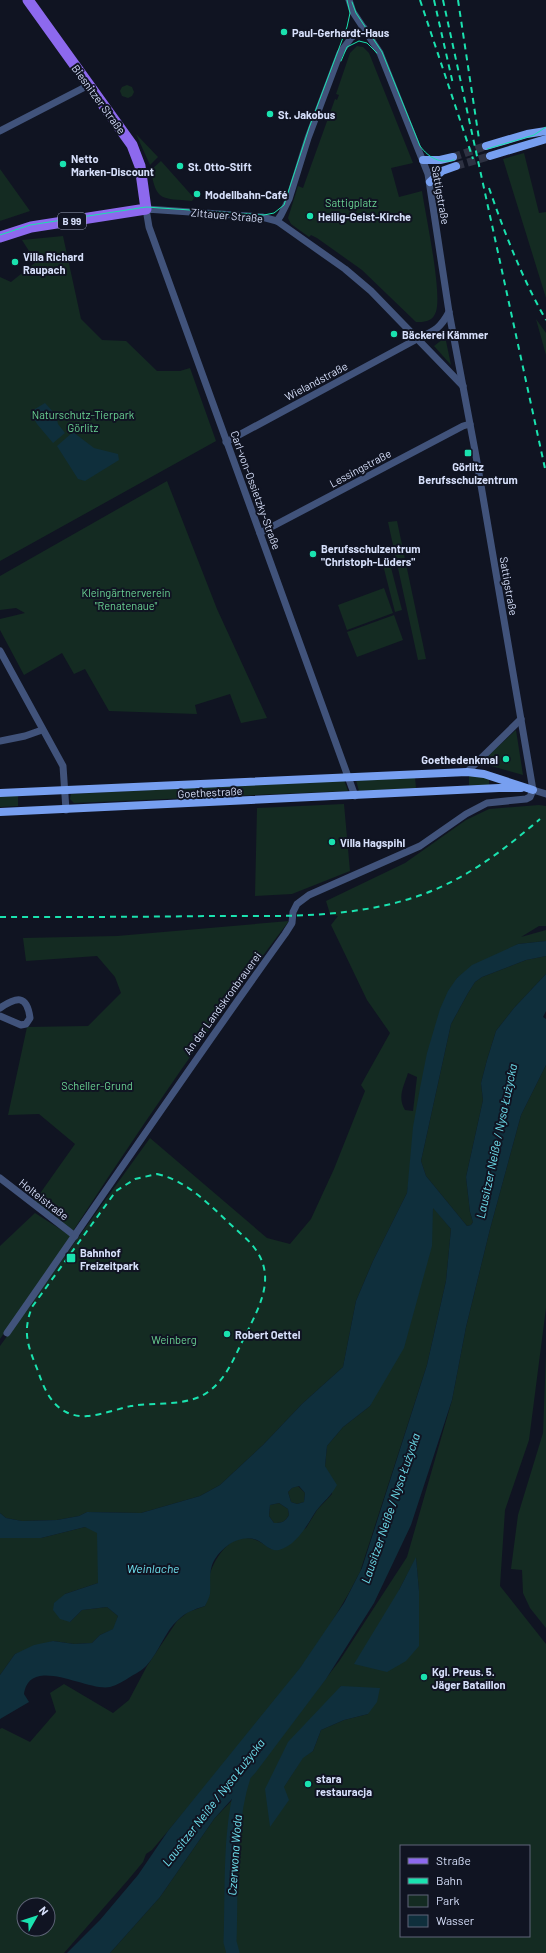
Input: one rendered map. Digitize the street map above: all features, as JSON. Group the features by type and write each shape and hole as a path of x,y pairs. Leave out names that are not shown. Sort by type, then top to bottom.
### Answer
{"main road":[{"name":"Biesnitzer Straße","path":"33,2 136,153 141,171 146,209"},
{"name":"Zittauer Straße","path":"0,237 31,227 146,209"}],"street":[{"name":"Sattigstraße","path":"349,0 352,10 380,53 423,160 430,182 448,312 470,424 521,719 531,789"},
{"path":"277,222 289,199 308,138 340,53 351,38 364,28"},
{"path":"0,131 89,85"},
{"path":"486,146 527,134 546,132"},
{"path":"490,156 546,139"},
{"path":"423,160 440,160 453,157"},
{"path":"430,182 442,171 456,166"},
{"name":"Zittauer Straße","path":"146,209 256,216 268,218 277,222 345,269 372,291 417,339"},
{"name":"Carl-von-Ossietzky-Straße","path":"146,209 148,227 348,777"},
{"path":"448,312 443,323 437,330 417,339 463,386"},
{"name":"Wielandstraße","path":"226,442 417,339"},
{"name":"Lessingstraße","path":"260,533 463,426 470,424"},
{"path":"0,651 63,766 66,810"},
{"path":"467,772 521,719"},
{"path":"0,741 25,736 42,730"},
{"name":"Goethestraße","path":"0,793 467,772 484,774 531,789"},
{"path":"348,777 355,796"},
{"name":"Goethestraße","path":"0,812 499,788 531,789"},
{"path":"531,789 546,794"},
{"name":"An der Landskronbrauerei","path":"7,1333 203,1048 285,934 292,923 293,912 297,904 315,892 420,846 471,811 487,803 529,798 531,789"},
{"path":"0,1008 15,999 19,999 27,1006 30,1018 26,1024 21,1025 0,1016"},
{"name":"Holteistraße","path":"0,1178 75,1236"}],"green space":[{"name":"Sattigplatz","path":"357,46 363,47 369,53 413,163 391,168 399,197 422,191 436,274 437,292 437,306 435,314 427,321 416,322 362,270 317,238 311,235 309,237 291,224 288,218 298,186 303,188 335,99 337,100 339,95 336,94 350,53"},
{"path":"127,85 132,87 134,92 132,96 128,98 122,96 120,91 122,87"},
{"path":"136,134 158,157 150,165"},
{"path":"524,153 539,213 546,212 546,298 503,159"},
{"path":"161,161 194,198 192,201 167,198 158,193 155,188 151,170"},
{"path":"0,169 30,211 0,221"},
{"name":"Naturschutz-Tierpark Görlitz","path":"63,236 81,319 102,340 126,341 157,371 180,371 190,368 216,441 0,561 0,277 11,282 36,262 22,240"},
{"path":"536,319 546,333 546,355"},
{"path":"443,339 446,341 451,365 434,346"},
{"name":"Kleingärtnerverein \"Renatenaue\"","path":"167,481 217,609 267,718 241,723 230,694 195,705 197,714 109,711 85,669 74,674 62,653 24,675 0,630 0,619 25,613 16,608 0,610 0,576"},
{"path":"397,521 426,659 418,660 388,522"},
{"path":"389,560 402,610 395,612 382,561"},
{"path":"384,588 393,613 347,630 338,605"},
{"path":"394,615 403,640 357,657 347,632"},
{"path":"516,730 523,775 480,763"},
{"path":"469,774 489,778 489,785 469,785"},
{"path":"415,777 416,788 359,791 356,780"},
{"path":"344,780 348,791 74,803 70,799 71,794"},
{"path":"18,794 18,806 0,807 0,795"},
{"path":"344,804 350,871 292,894 255,896 257,808"},
{"name":"Weinberg","path":"539,805 546,806 546,926 539,926 521,937 546,930 546,941 518,944 457,978 409,1179 407,1193 373,1261 356,1301 343,1367 302,1404 263,1445 220,1485 200,1496 141,1513 87,1512 79,1516 57,1520 22,1521 6,1518 0,1513 0,1346 150,1138 267,1238 290,1244 311,1219 334,1169 365,1091 361,1085 390,1033 367,1000 331,925 338,916 330,914 326,901 405,863 466,820 489,809","holes":["408,1073 417,1077 413,1111 405,1110 401,1096"]},
{"name":"Scheller-Grund","path":"289,921 178,1074 73,1231 34,1202 75,1144 39,1114 8,1115 27,1027 88,1026 121,993 115,977 97,956 26,961 23,938 117,936"},
{"path":"546,956 546,974 514,1008 496,1031 487,1060 481,1083 483,1100 466,1177 470,1212 473,1222 471,1225 467,1226 426,1176 421,1161 451,1024 475,982 482,977 526,960"},
{"path":"546,1065 546,1308 529,1440 505,1510 500,1586 546,1644 546,1953 110,1953 160,1897 214,1819 238,1794 340,1660 407,1557 452,1400 466,1327 490,1229 521,1115","holes":["416,1558 419,1591 419,1646 399,1590","341,1686 368,1714 344,1720 321,1730 313,1751 303,1757 284,1787"]},
{"path":"433,1207 451,1229 446,1281 427,1365 360,1572 341,1607 296,1674 272,1706 152,1850 146,1854 143,1862 128,1880 64,1953 0,1953 0,1729 2,1728 30,1742 56,1712 50,1693 64,1684 113,1713 129,1700 147,1666 177,1621 188,1612 205,1606 207,1602 210,1573 217,1558 227,1546 233,1541 250,1538 271,1549 306,1528 317,1510 332,1494 325,1466 327,1446 343,1427 370,1406 432,1220"},
{"path":"35,1213 71,1236 0,1339 0,1246"},
{"path":"546,1353 546,1628 530,1608 523,1593 522,1570 511,1569 518,1515 543,1433"},
{"path":"298,1486 305,1493 304,1502 297,1504 291,1502 288,1492 292,1488"},
{"path":"279,1503 288,1509 289,1515 283,1522 274,1523 269,1516 270,1505"},
{"path":"85,1527 98,1533 98,1583 65,1594 70,1622 82,1610 107,1607 118,1616 114,1629 100,1635 92,1643 74,1644 53,1641 15,1654 0,1675 0,1538 41,1538"}],"water":[{"path":"45,403 56,415 58,424 65,433 53,443 37,424 30,412"},
{"path":"73,432 94,448 118,454 119,460 85,481 78,479 57,446"},
{"path":"546,941 546,956 526,960 482,977 475,982 468,993 451,1024 421,1161 426,1176 467,1226 471,1225 473,1222 470,1212 466,1177 483,1100 481,1083 487,1060 496,1031 514,1008 546,974 546,1011 543,1017 546,1019 546,1065 521,1115 490,1229 466,1327 452,1400 411,1525 374,1603 326,1679 256,1772 214,1819 160,1897 110,1953 67,1953 100,1920 138,1875 168,1831 300,1668 344,1603 362,1568 427,1365 446,1281 451,1229 433,1208 432,1246 404,1348 370,1406 343,1427 327,1446 325,1466 337,1485 333,1492 316,1511 301,1534 291,1544 279,1550 273,1550 260,1541 245,1538 233,1542 223,1549 211,1567 210,1594 205,1606 187,1613 173,1625 151,1660 139,1672 110,1687 88,1685 61,1677 37,1677 29,1682 24,1694 29,1702 0,1719 0,1675 15,1654 34,1645 53,1641 74,1644 92,1643 100,1635 113,1629 118,1616 107,1607 82,1610 70,1622 60,1619 53,1610 54,1603 65,1594 98,1583 97,1533 85,1527 41,1538 0,1538 0,1513 6,1518 22,1521 57,1520 79,1516 87,1512 141,1513 200,1496 220,1485 263,1445 302,1404 343,1367 356,1301 373,1261 407,1193 413,1127 427,1053 440,1009 448,991 457,978 472,965 518,944","holes":["299,1486 305,1493 304,1502 297,1504 291,1502 288,1492 292,1488","279,1503 288,1509 289,1515 283,1522 274,1523 269,1516 270,1505"]},
{"path":"416,1557 419,1591 419,1646 406,1661 387,1672 354,1664 399,1590"},
{"path":"341,1686 380,1688 377,1702 368,1714 344,1720 321,1730 313,1751 303,1758 284,1787 289,1800 270,1827 265,1789 288,1742"}],"waterway":[{"name":"Czerwona Woda","path":"233,1953 230,1942 233,1837 235,1816 244,1777"}],"tunnel":[{"path":"453,157 486,146"},
{"path":"456,166 490,156"}],"tram line":[{"path":"0,235 30,225 146,207 264,215 274,213 284,205 309,128 347,27 350,13 347,0"},
{"path":"352,2 356,13 382,52 420,146 427,154 435,159 444,161 454,160"},
{"path":"341,61 347,47 359,41 367,43 377,53"},
{"path":"487,149 534,135 546,127"}],"railway":[{"path":"420,0 473,159"},
{"path":"434,0 453,84"},
{"path":"443,0 546,473"},
{"path":"458,0 479,139"},
{"path":"489,188 514,256 546,320"},
{"path":"0,917 291,916 344,912 370,908 396,903 421,895 454,881 484,863 513,842 540,819"},
{"path":"157,1174 180,1183 202,1198 253,1246 261,1259 265,1272 265,1285 262,1298 228,1369 220,1381 208,1392 200,1397 181,1402 131,1406 104,1413 76,1416 60,1409 51,1399 42,1383 31,1354 27,1332 27,1324 32,1307 116,1191 135,1179 157,1174"}],"place":[{"name":"Paul-Gerhardt-Haus","path":"284,32"},
{"name":"St. Jakobus","path":"270,114"},
{"name":"Netto Marken-Discount","path":"63,164"},
{"name":"St. Otto-Stift","path":"180,166"},
{"name":"Modellbahn-Café","path":"197,194"},
{"name":"Heilig-Geist-Kirche","path":"310,216"},
{"name":"Villa Richard Raupach","path":"15,262"},
{"name":"Bäckerei Kämmer","path":"394,334"},
{"name":"Görlitz Berufsschulzentrum","path":"468,453"},
{"name":"Berufsschulzentrum \"Christoph-Lüders\"","path":"313,554"},
{"name":"Goethedenkmal","path":"506,759"},
{"name":"Villa Hagspihl","path":"332,842"},
{"name":"Bahnhof Freizeitpark","path":"71,1258"},
{"name":"Robert Oettel","path":"227,1334"},
{"name":"Kgl. Preus. 5. Jäger Bataillon","path":"424,1677"},
{"name":"stara restauracja","path":"308,1784"}],"water label":[{"name":"Lausitzer Neiße / Nysa Łużycka","path":"496,1141"},
{"name":"Lausitzer Neiße / Nysa Łużycka","path":"390,1508"},
{"name":"Weinlache","path":"153,1568"},
{"name":"Lausitzer Neiße / Nysa Łużycka","path":"213,1802"}]}
